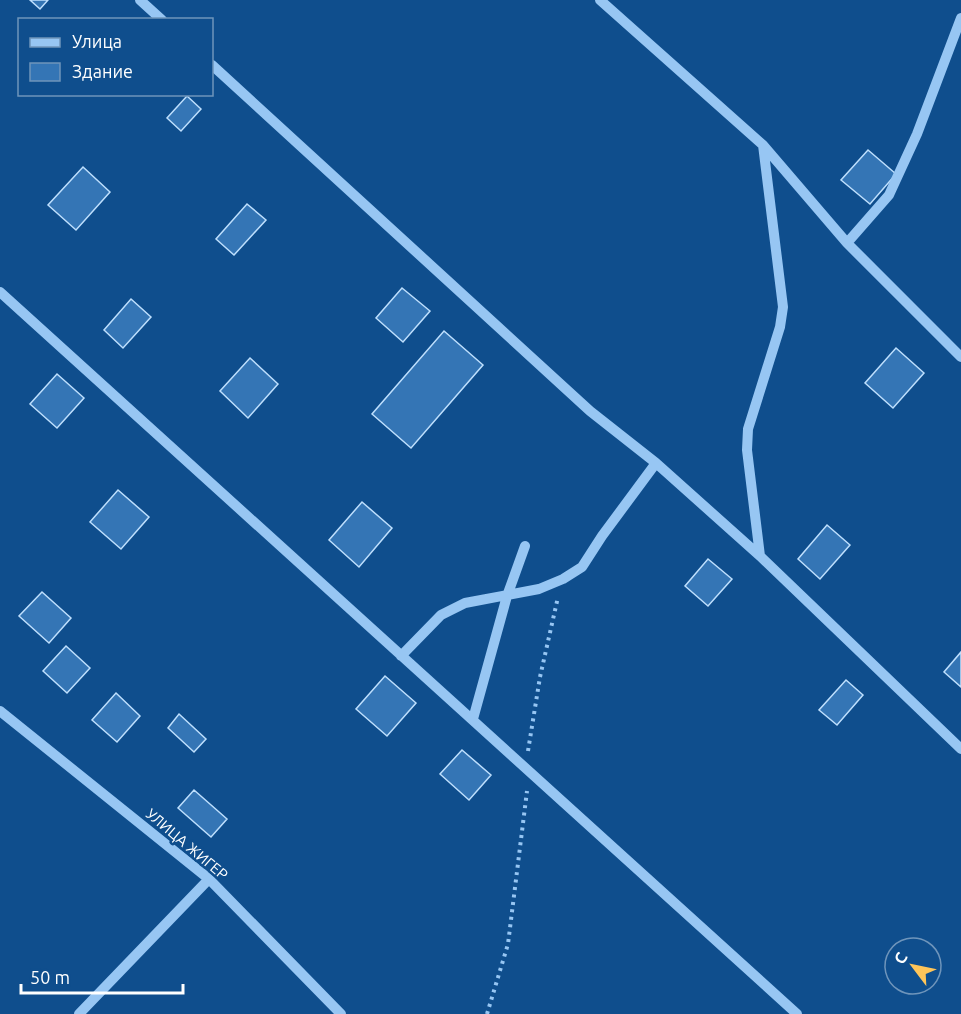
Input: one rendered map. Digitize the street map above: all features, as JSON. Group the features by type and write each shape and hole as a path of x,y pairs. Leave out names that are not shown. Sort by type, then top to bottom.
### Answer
{"street":[{"path":"140,0 160,18"},
{"path":"600,0 763,145 847,243 961,357"},
{"path":"847,243 889,195 917,134 961,18"},
{"path":"213,66 590,411 656,463 760,556 961,749"},
{"path":"760,556 747,450 748,429 780,327 783,307 763,145"},
{"path":"0,292 797,1014"},
{"path":"401,656 441,615 465,603 539,589 582,567 656,463"},
{"path":"473,719 507,596 525,546"},
{"name":"УЛИЦА ЖИГЕР","path":"0,711 209,879 341,1014"},
{"path":"79,1014 209,879"}],"path":[{"path":"487,1014 508,944 527,793 525,767 540,677 562,579"}],"building":[{"path":"30,0 48,0 40,9"},
{"path":"187,96 201,109 181,131 167,118"},
{"path":"868,150 896,174 870,204 841,180"},
{"path":"83,167 110,192 76,230 48,205"},
{"path":"247,204 266,220 234,255 216,239"},
{"path":"402,288 430,311 403,342 376,318"},
{"path":"131,299 151,317 123,348 104,330"},
{"path":"444,331 483,365 411,448 372,414"},
{"path":"896,348 924,373 893,408 865,383"},
{"path":"250,358 278,384 248,418 220,391"},
{"path":"57,374 84,398 57,428 30,404"},
{"path":"118,490 149,517 121,549 90,522"},
{"path":"362,502 392,528 359,567 329,540"},
{"path":"827,525 850,545 820,579 798,559"},
{"path":"708,559 732,579 708,606 685,586"},
{"path":"42,592 71,618 49,643 19,616"},
{"path":"66,646 90,668 67,693 43,671"},
{"path":"961,652 961,687 944,672"},
{"path":"385,676 416,703 387,736 356,709"},
{"path":"846,680 863,695 837,725 819,710"},
{"path":"116,693 140,716 117,742 92,720"},
{"path":"179,714 206,739 194,752 168,728"},
{"path":"462,750 491,775 469,800 440,774"},
{"path":"194,790 227,819 211,837 178,808"}]}
